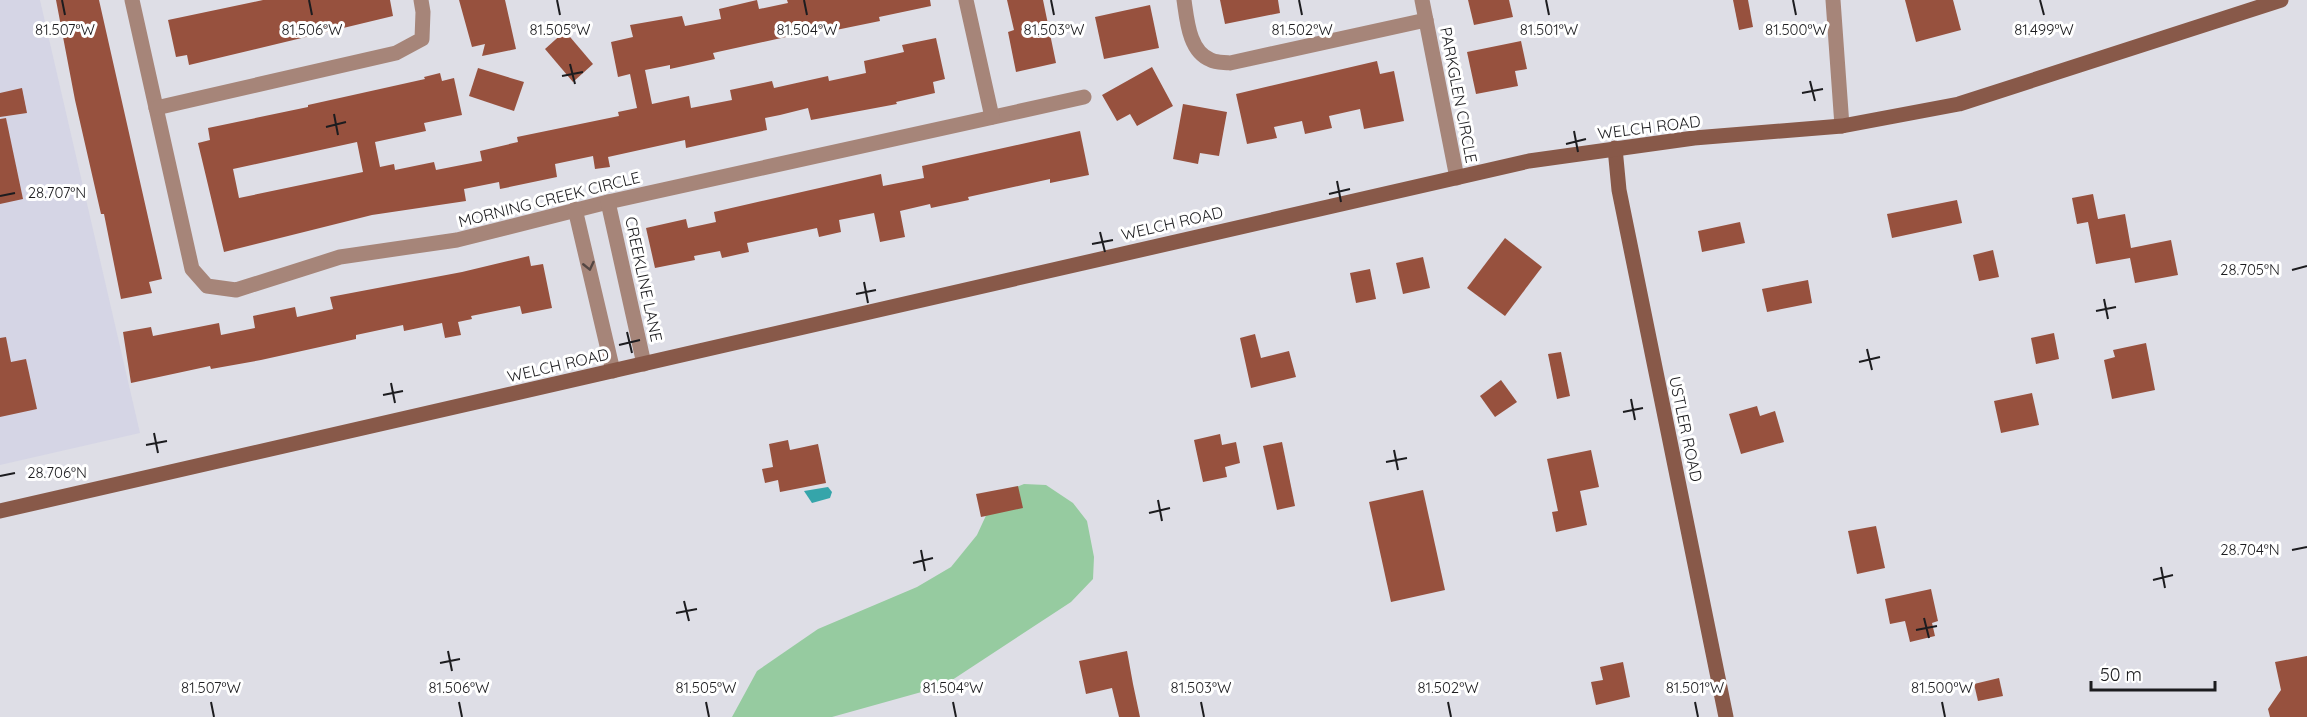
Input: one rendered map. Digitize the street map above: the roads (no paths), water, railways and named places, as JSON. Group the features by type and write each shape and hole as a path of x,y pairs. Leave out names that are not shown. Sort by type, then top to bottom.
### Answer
{"main road":[{"name":"WELCH ROAD","path":"0,511 957,290 1529,161 1615,148 1842,126 1959,104 2281,0"},
{"name":"USTLER ROAD","path":"1615,148 1619,190 1726,717"}],"street":[{"name":"MORNING CREEK CIRCLE","path":"132,0 192,269 207,286 236,290 340,257 457,240 608,201 1084,97"},
{"path":"156,108 396,53 422,39 421,0"},
{"path":"966,0 992,117"},
{"name":"PARKGLEN CIRCLE","path":"1184,0 1191,36 1198,50 1210,60 1230,63 1426,20"},
{"name":"PARKGLEN CIRCLE","path":"1422,0 1457,178"},
{"path":"1833,0 1842,126"},
{"name":"CREEKLINE LANE","path":"608,201 644,364"},
{"path":"575,209 613,371"}],"water":[{"path":"828,487 832,492 830,498 812,503 804,491"}]}
